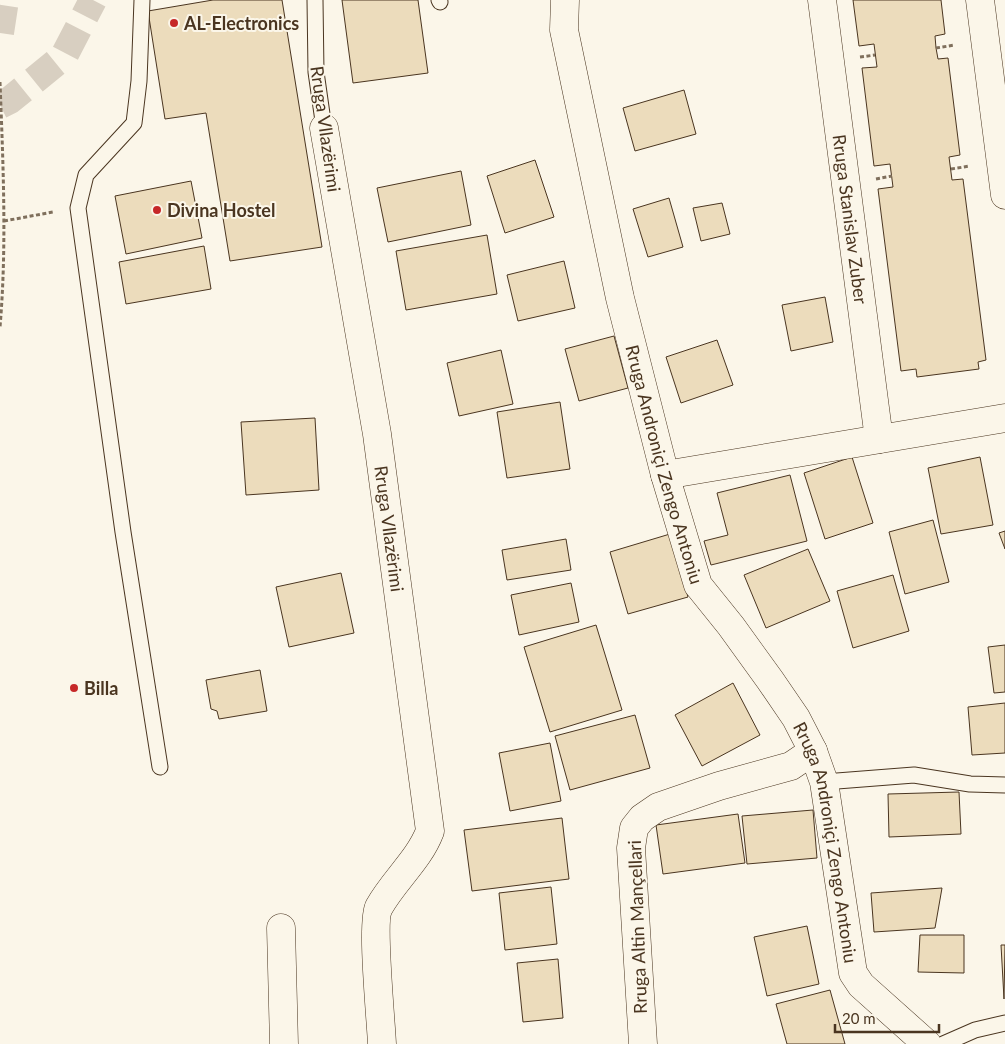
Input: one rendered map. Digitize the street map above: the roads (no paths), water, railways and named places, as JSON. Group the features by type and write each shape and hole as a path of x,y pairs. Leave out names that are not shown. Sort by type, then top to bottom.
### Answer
{"street":[{"name":"Rruga Androniçi Zengo Antoniu","path":"564,0 564,30 620,298 665,475 698,584 770,680 796,718 813,752 824,782 853,973 861,985 927,1044"},
{"name":"Rruga Stanislav Zuber","path":"822,0 879,439"},
{"path":"980,0 1005,195"},
{"name":"Rruga Vllazërimi","path":"324,128 377,434 430,831 424,847 378,908 376,934 382,1044"},
{"path":"665,475 1005,418"},
{"name":"Rruga Altin Mançellari","path":"643,1044 631,848 634,828 642,818 658,807 711,788 791,766 813,752"},
{"path":"281,928 284,1044"}],"lane":[{"path":"142,0 139,81 134,123 86,175 78,208 124,532 160,767"},
{"name":"Rruga Vllazërimi","path":"315,0 316,72 324,128"},
{"path":"824,782 914,775 970,784 1005,785"},
{"path":"943,1044 975,1030 1005,1024"}],"tunnel":[{"path":"0,33 5,0"},
{"path":"0,105 10,100 64,56 93,0"}],"place":[{"name":"AL-Electronics","path":"174,23"},
{"name":"Divina Hostel","path":"157,210"},
{"name":"Billa","path":"74,688"}]}
